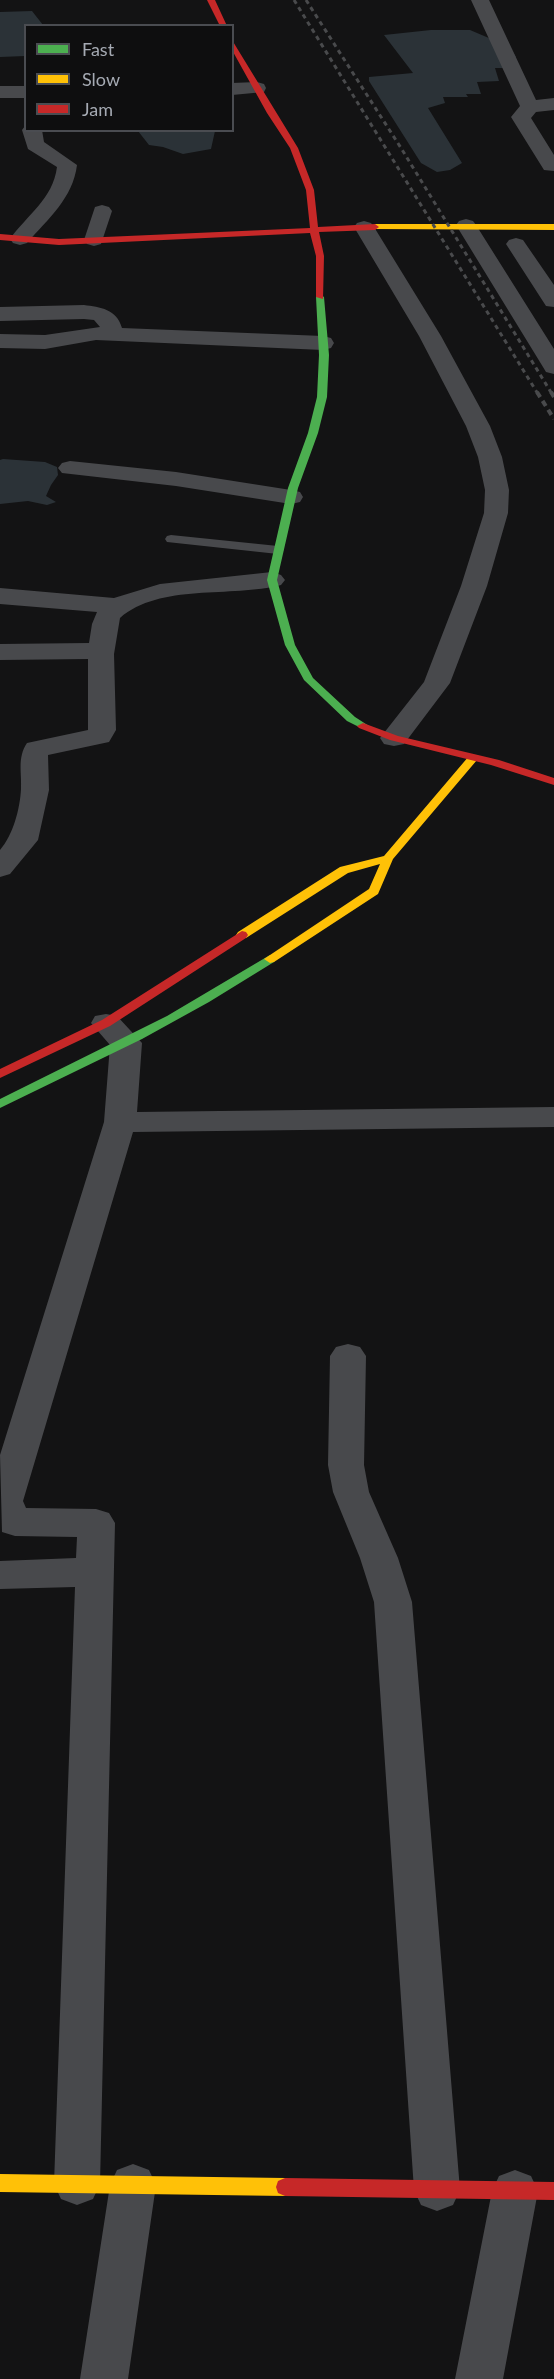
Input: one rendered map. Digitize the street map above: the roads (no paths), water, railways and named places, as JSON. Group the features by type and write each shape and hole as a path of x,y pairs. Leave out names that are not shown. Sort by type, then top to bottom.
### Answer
{"street":[{"path":"211,0 223,24"},
{"path":"480,0 523,92 521,117 551,166"},
{"path":"234,46 294,148 310,190 314,230 320,256 322,397 313,433 291,497 272,580 290,645 309,680 351,718 368,729 394,738 495,762 554,782"},
{"path":"234,89 257,88"},
{"path":"0,92 24,92"},
{"path":"523,92 554,104"},
{"path":"20,239 66,182 67,165 62,159 35,145 32,132"},
{"path":"94,240 102,211"},
{"path":"0,237 59,242 182,234 364,227 466,225 554,227"},
{"path":"466,225 548,348 554,367"},
{"path":"364,227 430,336 478,426 490,457 497,490 496,513 474,585 436,683 394,738"},
{"path":"516,244 554,301"},
{"path":"0,314 42,312 100,314 110,323 111,333"},
{"path":"0,341 45,342 80,334 111,333 323,343"},
{"path":"70,468 176,479 291,497"},
{"path":"0,868 24,840 35,790 34,756 37,749 99,736 102,730 102,651 104,626 108,615 120,606 163,591 272,580"},
{"path":"0,596 120,606"},
{"path":"0,652 102,651"},
{"path":"0,1074 116,1033 242,978 374,891 388,858 473,758"},
{"path":"0,1104 116,1033 344,870 388,858"},
{"path":"77,2184 96,1523 15,1522 4,1501 120,1122 116,1033"},
{"path":"120,1122 554,1117"},
{"path":"348,1356 346,1465 351,1492 379,1558 393,1602 437,2190"},
{"path":"0,1575 93,1572"},
{"path":"0,2183 534,2191 479,2379"},
{"path":"104,2379 132,2185"}],"lane":[{"path":"171,539 278,550"}],"railway":[{"path":"294,0 538,394"},
{"path":"306,0 401,148 552,394"},
{"path":"537,392 554,419"},
{"path":"551,392 554,397"}]}
